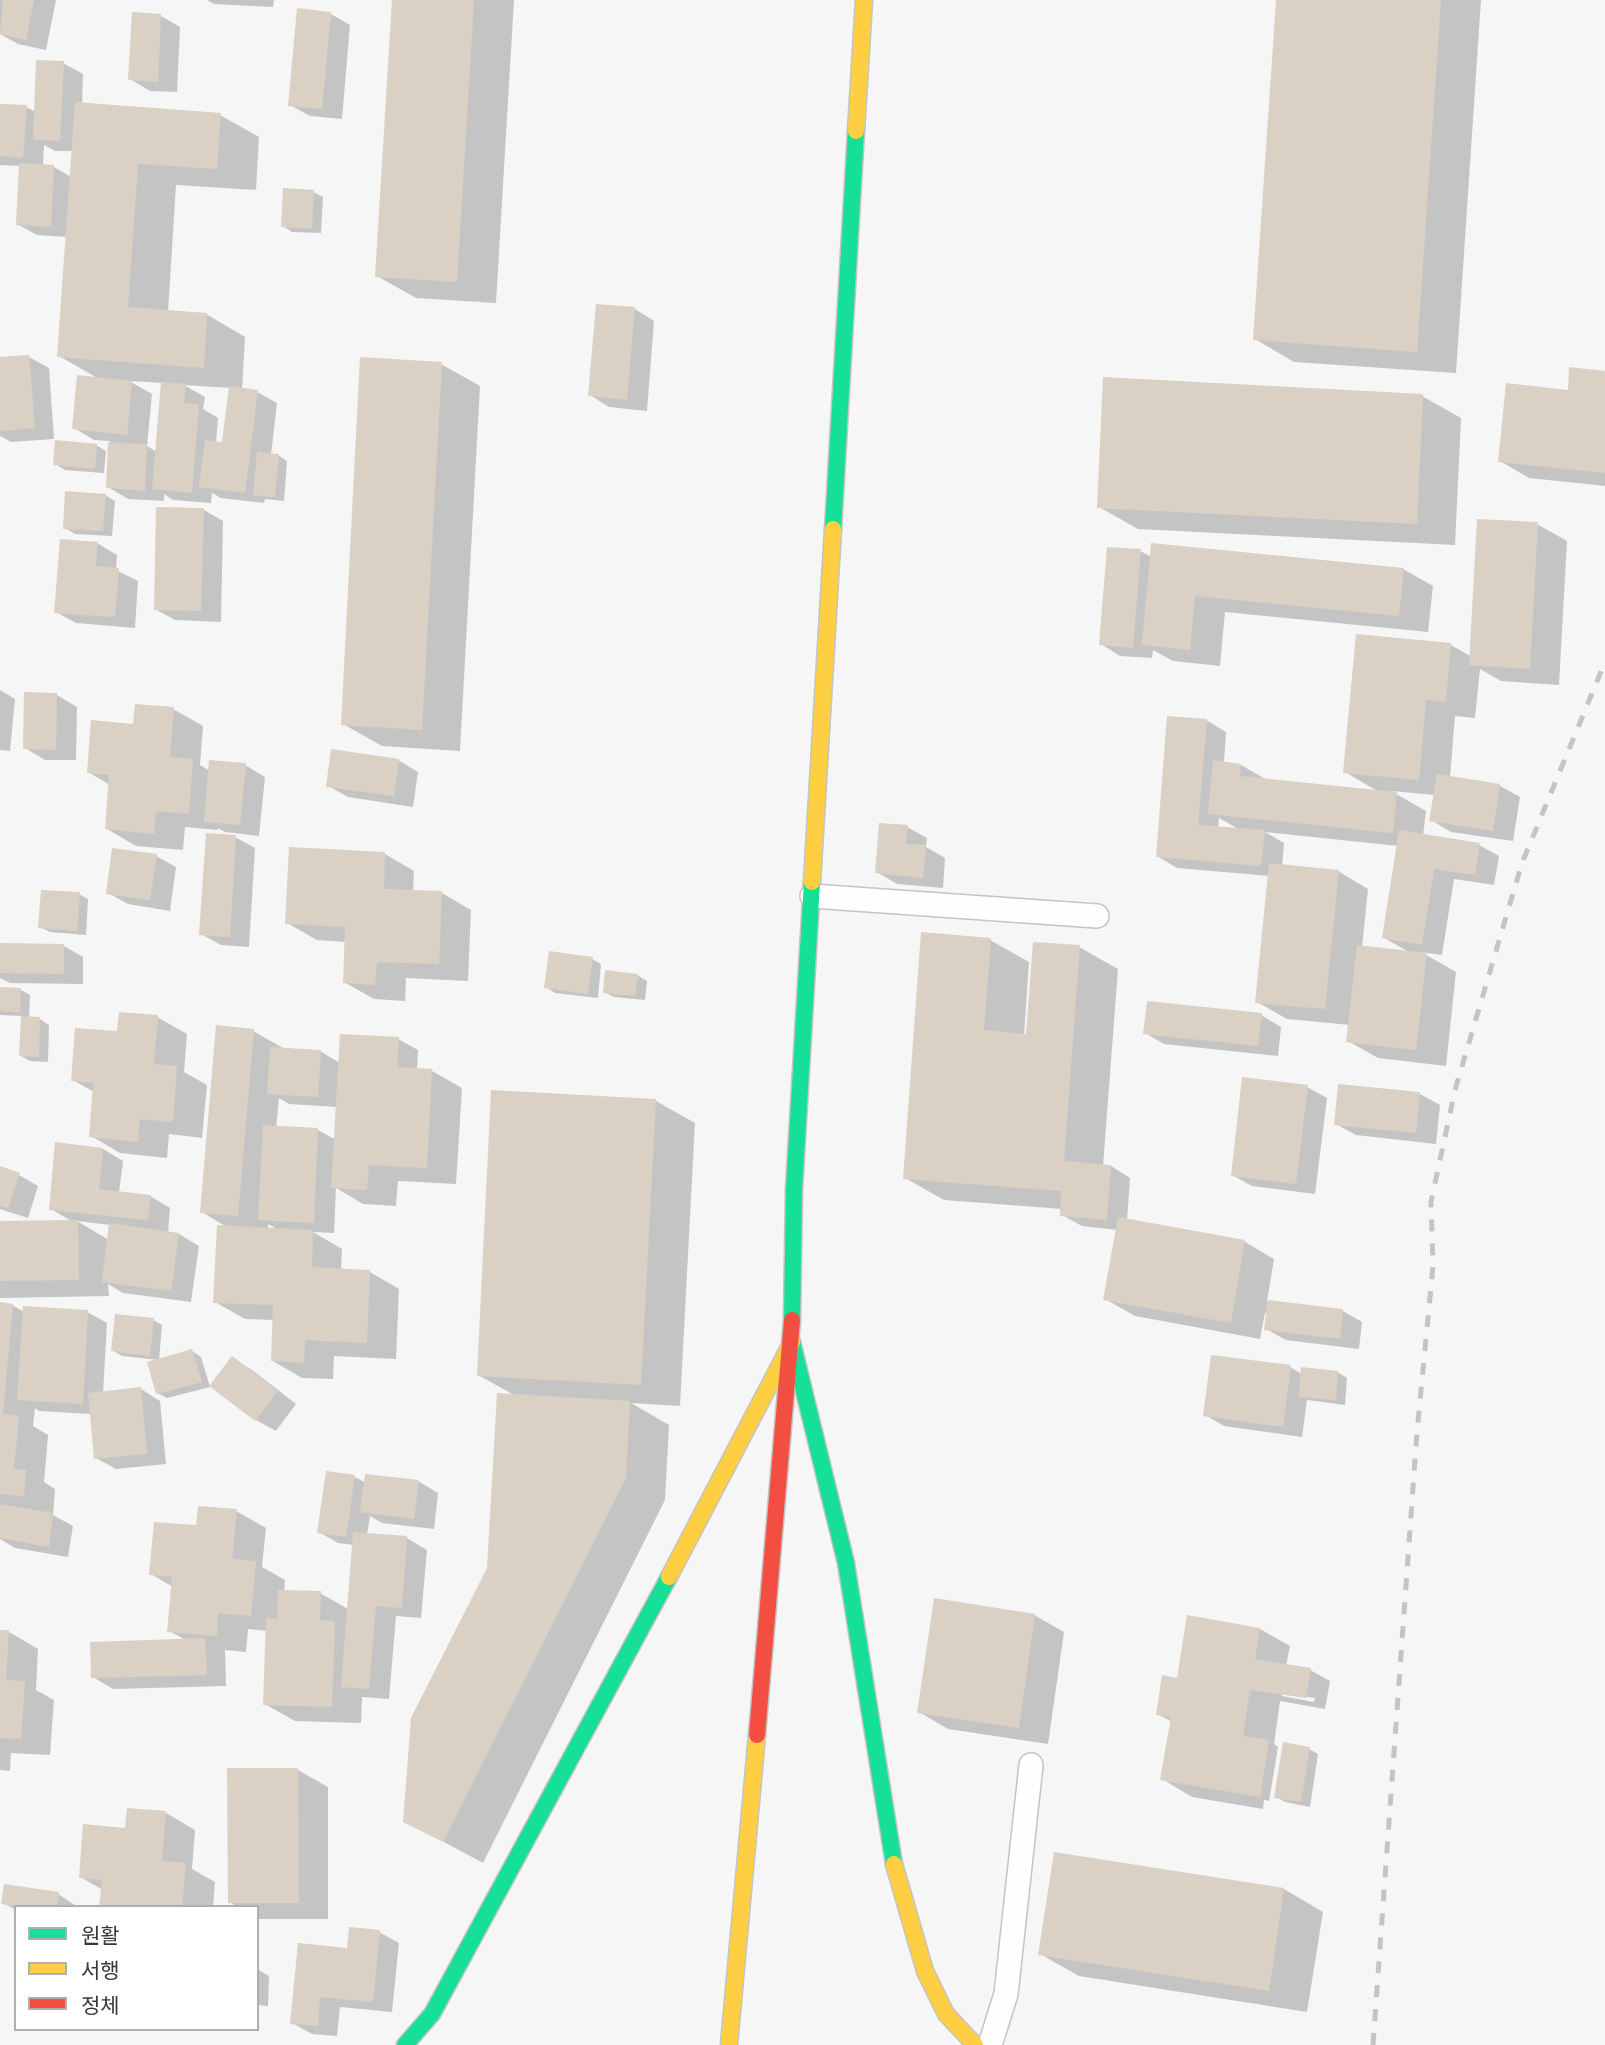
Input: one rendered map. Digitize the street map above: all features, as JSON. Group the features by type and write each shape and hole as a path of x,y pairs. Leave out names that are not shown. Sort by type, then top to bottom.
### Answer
{"main road":[{"path":"729,2045 792,1342 794,1189 864,0"},
{"path":"405,2045 432,2014 667,1582 792,1342"},
{"path":"792,1342 846,1563 895,1873 925,1971 946,2014 975,2045"}],"lane":[{"path":"812,896 1097,916"},
{"path":"990,2045 1006,1994 1031,1765"}],"building":[{"path":"3,0 34,0 26,40 0,34"},
{"path":"392,0 474,0 457,282 375,277"},
{"path":"1276,0 1441,0 1417,352 1253,340"},
{"path":"297,8 331,12 322,109 288,106"},
{"path":"132,12 161,14 158,82 128,80"},
{"path":"36,60 64,61 60,141 33,140"},
{"path":"75,102 221,113 217,169 138,164 128,307 207,313 204,368 57,357"},
{"path":"0,104 27,105 23,158 0,156"},
{"path":"19,163 54,165 51,227 16,225"},
{"path":"283,188 314,190 312,229 281,227"},
{"path":"596,304 635,307 627,400 588,396"},
{"path":"29,355 35,428 0,431 0,357"},
{"path":"360,357 442,362 422,730 341,725"},
{"path":"1569,367 1605,371 1605,473 1498,462 1506,383 1568,390"},
{"path":"77,375 132,381 127,435 72,429"},
{"path":"1103,377 1423,394 1417,524 1097,508"},
{"path":"161,382 186,384 184,403 199,404 192,493 152,489"},
{"path":"229,386 258,390 245,493 199,487 205,440 222,442"},
{"path":"55,440 97,444 95,469 53,465"},
{"path":"108,442 147,444 145,491 106,488"},
{"path":"257,452 279,454 275,497 253,495"},
{"path":"65,491 106,494 103,531 63,529"},
{"path":"156,507 204,508 201,611 154,610"},
{"path":"1477,519 1538,522 1530,669 1469,665"},
{"path":"60,539 98,542 96,566 119,568 115,617 54,613"},
{"path":"1151,543 1404,568 1399,616 1195,596 1190,650 1142,645"},
{"path":"1107,547 1141,549 1133,648 1099,645"},
{"path":"1356,634 1451,643 1446,702 1426,700 1419,780 1343,773"},
{"path":"24,692 57,693 56,750 23,749"},
{"path":"135,704 174,707 170,757 193,759 189,814 156,811 154,834 105,829 109,775 87,773 91,720 133,724"},
{"path":"1167,716 1207,719 1198,825 1265,830 1261,866 1156,857"},
{"path":"331,749 399,759 394,796 326,787"},
{"path":"209,760 246,763 240,825 204,822"},
{"path":"1213,760 1241,764 1240,776 1397,792 1393,833 1208,814"},
{"path":"1437,774 1500,784 1493,831 1429,821"},
{"path":"879,823 908,825 906,844 926,845 923,878 875,873"},
{"path":"1399,830 1480,843 1475,875 1434,869 1422,945 1382,938"},
{"path":"206,833 236,835 230,937 199,935"},
{"path":"289,847 385,852 384,889 442,891 439,964 377,962 375,985 343,983 345,927 285,924"},
{"path":"112,848 157,854 150,900 106,894"},
{"path":"1269,863 1339,870 1325,1009 1255,1003"},
{"path":"41,890 80,892 77,931 38,928"},
{"path":"921,932 991,938 984,1030 1026,1034 1033,942 1080,945 1064,1161 1111,1165 1107,1220 1060,1216 1061,1191 903,1179"},
{"path":"0,943 64,944 64,974 0,973"},
{"path":"1357,945 1427,953 1416,1050 1346,1042"},
{"path":"549,951 593,957 588,994 544,988"},
{"path":"605,970 638,974 635,996 603,993"},
{"path":"0,987 21,988 20,1012 0,1011"},
{"path":"1147,1001 1262,1013 1258,1046 1143,1034"},
{"path":"119,1012 158,1015 154,1064 177,1066 173,1122 140,1119 138,1142 89,1137 93,1083 71,1081 75,1028 117,1031"},
{"path":"21,1016 40,1017 39,1057 19,1056"},
{"path":"216,1025 254,1029 238,1216 200,1213"},
{"path":"340,1034 399,1037 397,1067 432,1069 427,1168 369,1165 367,1190 331,1188"},
{"path":"270,1047 321,1050 318,1097 267,1094"},
{"path":"1242,1077 1308,1085 1296,1184 1231,1176"},
{"path":"1338,1084 1420,1092 1416,1133 1334,1125"},
{"path":"491,1090 656,1099 641,1385 477,1376"},
{"path":"263,1125 318,1128 314,1223 258,1220"},
{"path":"55,1142 103,1148 99,1189 151,1195 148,1220 49,1210"},
{"path":"0,1166 20,1173 8,1208 0,1206"},
{"path":"1118,1217 1245,1240 1231,1323 1103,1300"},
{"path":"78,1220 79,1280 0,1281 0,1221"},
{"path":"109,1223 179,1233 171,1291 102,1282"},
{"path":"217,1225 313,1230 312,1267 370,1270 367,1343 305,1340 304,1363 271,1361 273,1305 213,1303"},
{"path":"1268,1300 1343,1309 1340,1339 1264,1330"},
{"path":"0,1302 13,1304 3,1414 19,1416 14,1469 26,1470 24,1496 0,1494"},
{"path":"23,1306 88,1310 83,1404 17,1400"},
{"path":"115,1314 154,1318 150,1356 111,1351"},
{"path":"192,1349 202,1382 156,1394 147,1362"},
{"path":"1211,1355 1291,1365 1283,1427 1203,1416"},
{"path":"232,1356 278,1391 255,1421 209,1386"},
{"path":"1301,1367 1338,1371 1336,1400 1299,1397"},
{"path":"141,1387 147,1454 94,1459 88,1393"},
{"path":"497,1393 630,1401 626,1478 443,1842 403,1822 411,1718 487,1568"},
{"path":"326,1471 355,1475 346,1537 317,1533"},
{"path":"365,1474 419,1480 414,1519 360,1512"},
{"path":"0,1504 53,1513 49,1547 0,1538"},
{"path":"198,1506 237,1509 232,1559 256,1561 251,1616 218,1613 217,1636 167,1632 172,1577 149,1575 154,1522 196,1525"},
{"path":"353,1532 407,1536 402,1608 376,1606 369,1689 341,1687"},
{"path":"278,1590 321,1591 320,1620 335,1621 332,1707 263,1705 266,1618 277,1619"},
{"path":"934,1598 1035,1614 1019,1728 917,1713"},
{"path":"1187,1615 1260,1628 1255,1659 1311,1668 1306,1698 1250,1690 1243,1736 1269,1740 1260,1797 1160,1780 1171,1717 1156,1715 1162,1675 1177,1678"},
{"path":"0,1630 9,1630 6,1680 25,1681 21,1739 0,1738"},
{"path":"205,1638 207,1675 91,1678 90,1642"},
{"path":"1283,1742 1310,1747 1301,1802 1274,1798"},
{"path":"227,1768 298,1768 299,1903 228,1903"},
{"path":"127,1808 166,1811 162,1861 186,1863 182,1905 99,1905 102,1880 79,1878 83,1824 125,1828"},
{"path":"1054,1852 1284,1888 1269,1991 1038,1955"},
{"path":"4,1884 59,1892 57,1905 1,1904"},
{"path":"349,1927 380,1930 373,2002 320,1997 318,2026 290,2024 298,1943 347,1948"}],"railway":[{"path":"1373,2045 1417,1432 1433,1266 1431,1202 1455,1090 1522,863 1605,662"}],"traffic: fast":[{"path":"833,529 856,131"},
{"path":"792,1320 794,1189 812,882"},
{"path":"792,1342 846,1563 894,1864"},
{"path":"405,2045 432,2014 669,1577"}],"traffic: slow":[{"path":"856,131 864,0"},
{"path":"812,882 833,529"},
{"path":"669,1577 792,1342"},
{"path":"729,2045 757,1735"},
{"path":"894,1864 925,1971 946,2014 975,2045"}],"traffic: jam":[{"path":"757,1735 792,1320"}]}
